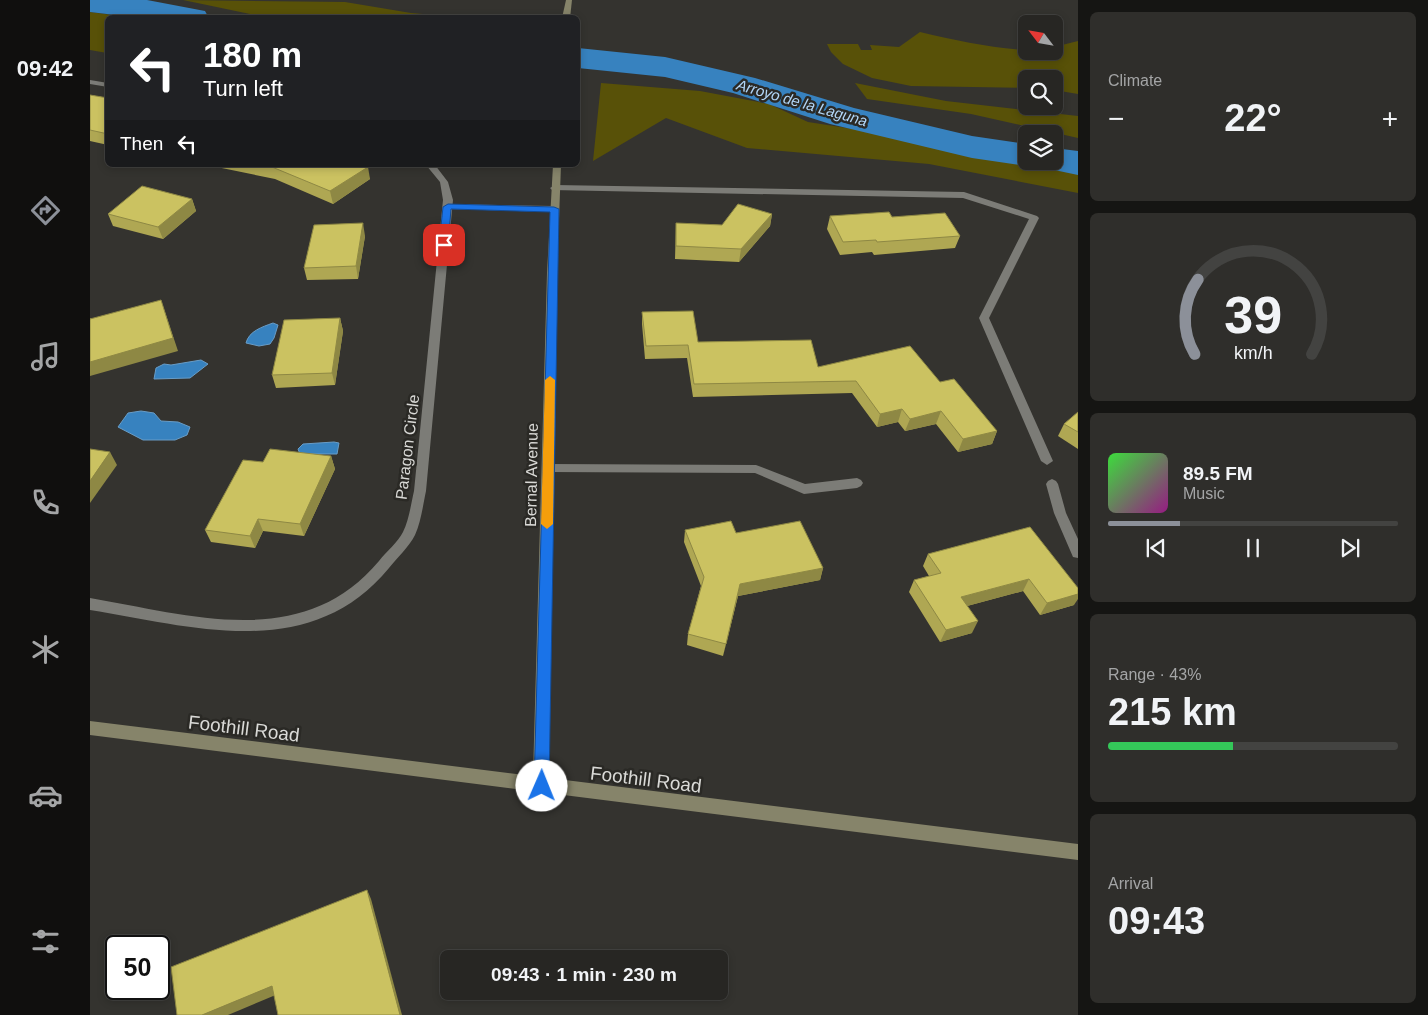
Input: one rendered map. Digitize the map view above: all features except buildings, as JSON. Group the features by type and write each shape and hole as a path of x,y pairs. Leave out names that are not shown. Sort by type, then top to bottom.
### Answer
{"main road":[{"path":"566,15 569,0"},
{"name":"Bernal Avenue","path":"542,786 554,209 557,167"},
{"name":"Foothill Road","path":"90,728 1078,852"}],"street":[{"path":"90,82 105,84"},
{"name":"Paragon Circle","path":"90,604 213,625 275,625 314,616 341,603 371,580 409,534 420,490 448,207 444,182 432,167"},
{"path":"555,188 964,195 1034,218 984,318 1048,461"},
{"path":"448,207 554,209"},
{"path":"548,468 756,470 804,489 857,483"},
{"path":"1052,484 1060,513 1078,553"}],"shaded area":[{"path":"183,0 345,2 435,15 255,15"},
{"path":"90,12 112,15 105,15 105,53 90,50"},
{"path":"920,32 987,46 1018,50 1018,60 1063,60 1063,45 1078,41 1078,94 1063,92 1063,70 1018,70 1018,88 911,86 872,78 843,64 831,52 827,44 858,44 861,50 872,50 870,45 899,47"},
{"path":"601,83 700,91 769,104 808,122 860,130 965,154 1018,162 1018,170 1063,169 1078,171 1078,193 929,164 747,148 666,118 593,161"},
{"path":"855,83 946,101 1018,109 1018,115 1078,116 1078,138 1063,135 1063,125 1020,125 971,114 867,99"}],"water":[{"path":"273,323 278,325 270,344 259,346 246,343 253,332"},
{"path":"201,360 208,364 190,378 154,379 156,368 164,364 171,365"},
{"path":"141,411 154,413 161,421 178,422 190,427 187,435 175,440 143,440 118,427 128,413"},
{"path":"339,443 337,454 300,454 298,449 303,444"}],"waterway":[{"name":"Arroyo de la Laguna","path":"90,3 134,7 178,15"},
{"name":"Arroyo de la Laguna","path":"580,58 665,67 743,85 843,116 972,147 1018,154"},
{"name":"Arroyo de la Laguna","path":"1063,160 1078,163"}],"slow traffic":[{"path":"547,524 550,380"}],"route":[{"path":"444,245 448,207 554,209 542,786"}]}
